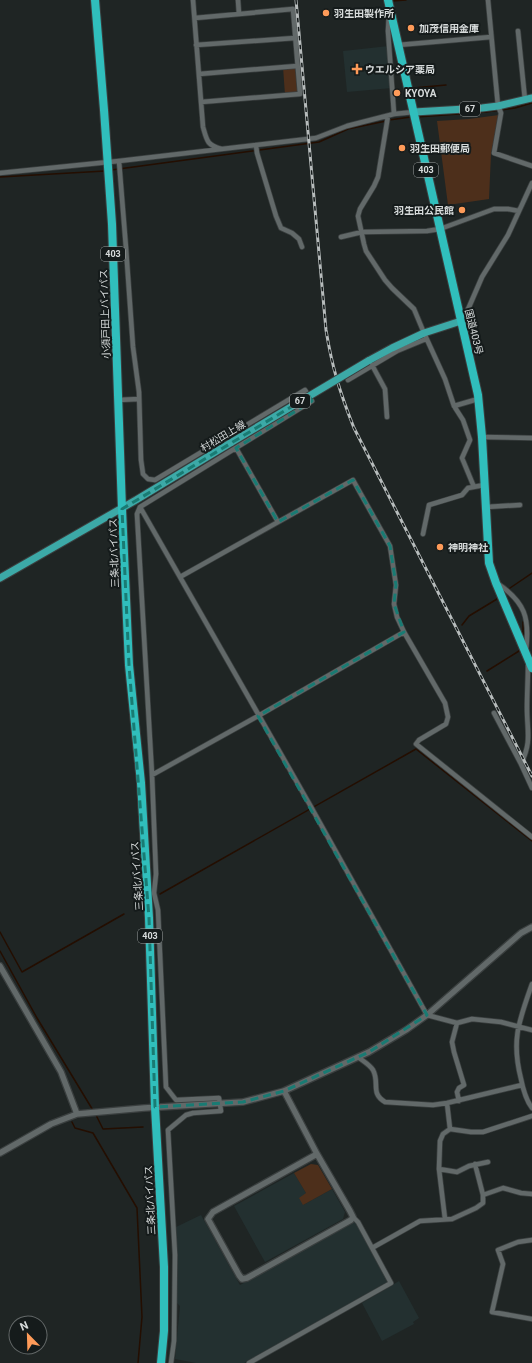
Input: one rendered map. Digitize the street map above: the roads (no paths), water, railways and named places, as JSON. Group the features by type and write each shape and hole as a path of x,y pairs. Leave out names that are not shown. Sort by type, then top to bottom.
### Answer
{"highway":[{"name":"小須戸田上バイパス","path":"95,0 113,254 122,509"},
{"name":"国道403号","path":"388,0 478,399 482,437 489,562 496,583 529,661"},
{"name":"三条北バイパス","path":"122,509 129,665 141,783 149,918 155,1107 164,1267 164,1331 162,1362"}],"main road":[{"name":"67","path":"414,112 499,110 528,99"},
{"name":"村松田上線","path":"0,578 234,445 370,363 392,348 461,321"}],"street":[{"path":"193,0 203,127 206,141 212,146 223,150"},
{"path":"238,0 238,14"},
{"path":"488,0 499,110 494,153 532,166"},
{"path":"195,18 293,9 300,94 201,102"},
{"path":"389,9 388,31 394,114"},
{"path":"518,31 528,99"},
{"path":"398,45 491,37"},
{"path":"196,45 295,38"},
{"path":"199,74 297,66"},
{"path":"0,173 223,150 316,138 347,126 394,114 414,112"},
{"path":"388,116 378,177 360,209 358,216 364,244 366,252 392,288 414,309 445,379 454,406 463,420 470,440 462,458 474,487"},
{"path":"256,146 276,216 281,228 292,233 299,239 302,247"},
{"path":"119,161 133,347 139,399 141,460 144,474 148,479 155,480 305,390 312,401 234,445 140,507 137,514 152,775 156,874 154,894 158,910 166,1087 176,1100 220,1098 221,1111 193,1113 186,1116 168,1130 175,1255 174,1341 172,1363 162,1362"},
{"path":"461,321 482,277 508,235 532,183"},
{"path":"341,237 362,232 427,231 440,229 494,209 518,211"},
{"path":"348,380 370,363 385,389 387,417"},
{"path":"118,400 139,399"},
{"path":"454,406 478,399"},
{"path":"482,437 532,438"},
{"path":"234,445 278,522"},
{"path":"180,577 353,480 390,546 396,585 394,604 397,617 445,703 448,718 446,724 418,740 416,744 532,837"},
{"path":"424,534 429,505 462,495 468,488 484,485"},
{"path":"486,507 520,505"},
{"path":"140,507 427,1016 457,1023 472,1019 501,1022 532,1030"},
{"path":"496,583 511,593 525,613 529,661 526,710 531,737 529,750 521,764"},
{"path":"152,775 404,632"},
{"path":"494,713 532,788"},
{"path":"0,1153 51,1124 77,1114 155,1107 243,1102 284,1091 358,1057 427,1016 521,933 532,927"},
{"path":"0,966 61,1072 77,1114"},
{"path":"532,984 518,1026 516,1041 516,1057 522,1085 532,1108"},
{"path":"457,1023 452,1042 464,1085 459,1088 457,1092 459,1100"},
{"path":"358,1057 373,1070 376,1094 385,1102 433,1105 522,1085"},
{"path":"249,1363 391,1283 358,1222 353,1217 317,1154 284,1091"},
{"path":"447,1103 450,1129"},
{"path":"445,1219 439,1169 440,1141 443,1134 450,1129 483,1132 532,1116"},
{"path":"317,1154 213,1212 208,1219 238,1275 242,1279 247,1278 347,1222 353,1217"},
{"path":"439,1169 457,1172 475,1164 488,1162"},
{"path":"372,1248 423,1220 452,1219 476,1208 483,1203 483,1195 475,1164"},
{"path":"483,1195 503,1188 521,1193 532,1194"},
{"path":"532,1240 518,1242 498,1250 503,1264 492,1312 532,1319"}],"waterway":[{"path":"392,1 406,0"},
{"path":"413,88 446,85"},
{"path":"417,117 486,112 515,108 532,103"},
{"path":"389,120 411,117"},
{"path":"111,170 319,142 348,129 386,121"},
{"path":"0,177 105,171"},
{"path":"510,588 532,573"},
{"path":"462,625 469,616 497,599"},
{"path":"523,622 523,638"},
{"path":"487,671 519,651"},
{"path":"160,894 416,749 532,841"},
{"path":"0,932 22,972 124,914"},
{"path":"0,951 37,1018 94,1112"},
{"path":"96,1115 103,1129 143,1127"},
{"path":"72,1122 75,1128 93,1133 137,1208 142,1317 138,1363"}],"railway":[{"path":"296,0 326,330 337,380 354,428 532,776"}],"place":[{"name":"羽生田製作所","path":"326,13"},
{"name":"加茂信用金庫","path":"411,28"},
{"name":"ウエルシア薬局","path":"357,69"},
{"name":"KYOYA","path":"397,93"},
{"name":"羽生田郵便局","path":"402,148"},
{"name":"羽生田公民館","path":"462,210"},
{"name":"神明神社","path":"440,547"}]}
